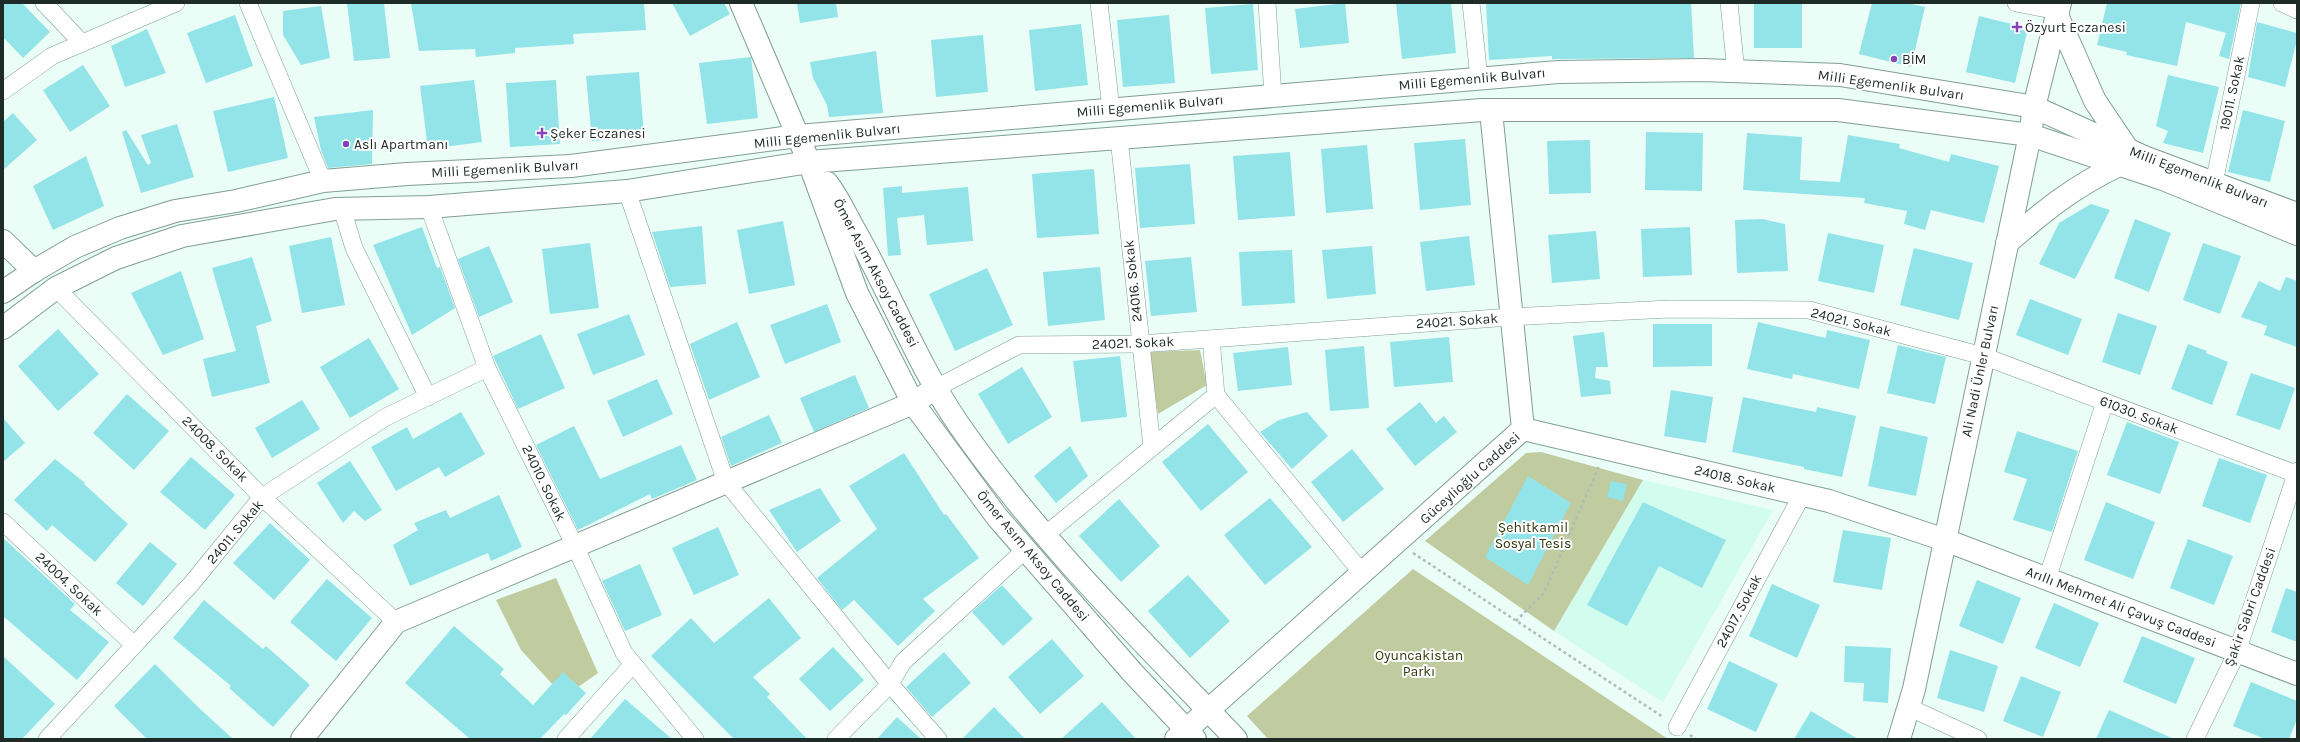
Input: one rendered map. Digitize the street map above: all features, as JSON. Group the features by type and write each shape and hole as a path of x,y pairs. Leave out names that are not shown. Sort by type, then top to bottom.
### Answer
{"main road":[{"path":"741,3 809,162"},
{"path":"2007,242 2047,208 2123,157 2095,101 2058,10"},
{"name":"Ali Nadi Ünler Bulvarı","path":"1899,739 1908,707 1945,540 1982,356 2030,135 2034,107 2058,10"},
{"name":"Milli Egemenlik Bulvarı","path":"3,292 34,271 75,247 120,228 168,213 236,201 323,181 407,174 571,166 798,136 1558,72 1736,72 1840,75 2034,107 2163,179 2297,234"},
{"name":"Milli Egemenlik Bulvarı","path":"3,328 56,288 116,258 182,236 342,209 428,207 627,191 809,162 1491,111 1838,110 2030,135 2123,157 2214,183 2297,214"},
{"name":"Güceylioğlu Caddesi","path":"1186,736 1208,710 1363,574 1523,429 1491,111"},
{"name":"Ömer Asım Aksoy Caddesi","path":"809,162 830,186 874,263 896,312 936,388 963,431 1044,536 1236,739"},
{"name":"Ömer Asım Aksoy Caddesi","path":"809,162 857,293 913,403 997,517 1186,736"},
{"path":"3,241 34,271"},
{"path":"302,739 396,622 913,403 936,388"},
{"name":"24018. Sokak","path":"1523,429 1829,501 1945,540"},
{"name":"Arıllı Mehmet Ali Çavuş Caddesi","path":"1945,540 2297,674"}],"street":[{"path":"44,3 82,43"},
{"path":"3,91 52,56 176,3"},
{"path":"248,3 323,181"},
{"path":"1099,3 1111,109"},
{"path":"1267,3 1273,96"},
{"path":"1471,3 1479,78"},
{"path":"1729,3 1736,72"},
{"path":"2016,3 2058,10"},
{"name":"19011. Sokak","path":"2214,183 2251,3"},
{"path":"2282,3 2297,10"},
{"name":"24016. Sokak","path":"1119,138 1152,447"},
{"path":"627,191 726,482 890,684 938,739"},
{"name":"24010. Sokak","path":"428,207 487,368 575,546 624,653 695,739"},
{"path":"342,209 354,248 428,397"},
{"name":"24008. Sokak","path":"56,288 262,497 396,622"},
{"name":"24021. Sokak","path":"936,388 1019,345 1140,344 1512,317 1670,309 1809,310 1982,356"},
{"path":"1211,339 1216,395 1363,574"},
{"name":"61030. Sokak","path":"1982,356 2297,473"},
{"name":"24011. Sokak","path":"46,739 192,583 262,497 386,417 487,368"},
{"path":"1044,536 1216,395"},
{"path":"2047,579 2105,402"},
{"name":"Şakir Sabri Caddesi","path":"2195,739 2237,652 2297,473"},
{"name":"24017. Sokak","path":"1677,727 1802,495"},
{"name":"24004. Sokak","path":"3,522 134,645"},
{"path":"836,739 890,684 903,662 1025,550"},
{"path":"566,739 633,664"},
{"path":"1908,707 1978,739"}],"path":[{"path":"1516,621 1544,593 1607,449"},
{"path":"1397,543 1696,739"}],"shaded area":[{"path":"1643,480 1773,510 1663,702 1554,631"}],"green space":[{"path":"1200,350 1207,385 1158,414 1149,352"},
{"name":"Şehitkamil Sosyal Tesis","path":"1541,452 1643,480 1554,631 1425,541 1526,453"},
{"name":"Oyuncakistan Parkı","path":"1413,569 1668,739 1268,739 1247,716"},
{"path":"556,578 598,673 564,697 521,650 496,600"}],"building":[{"path":"3,3 22,3 50,32 23,58 3,37"},
{"path":"347,3 384,3 390,58 354,61"},
{"path":"411,3 644,3 646,30 573,34 574,44 515,48 515,53 476,57 475,49 419,51"},
{"path":"672,3 724,3 730,14 690,36"},
{"path":"797,3 836,3 838,17 800,23"},
{"path":"1345,3 1349,43 1300,48 1295,9"},
{"path":"1396,3 1451,3 1456,53 1402,59"},
{"path":"1486,3 1691,3 1694,58 1552,59 1552,56 1489,60"},
{"path":"1754,3 1802,3 1802,48 1754,48"},
{"path":"1872,3 1907,3 1925,7 1911,67 1859,54"},
{"path":"2107,3 2241,3 2229,59 2219,56 2226,33 2186,22 2177,66 2126,55 2127,52 2097,45"},
{"path":"1253,4 1258,70 1211,74 1205,8"},
{"path":"321,6 330,58 301,65 283,35 283,11"},
{"path":"235,15 253,66 206,83 187,33"},
{"path":"1169,15 1175,83 1123,87 1117,20"},
{"path":"1979,16 2028,28 2015,83 1966,72"},
{"path":"2257,22 2297,33 2297,40 2285,87 2248,77"},
{"path":"1081,24 1088,85 1035,91 1029,30"},
{"path":"147,29 166,73 125,87 111,46"},
{"path":"983,35 988,92 936,97 931,40"},
{"path":"876,51 883,113 829,117 827,105 813,78 810,62"},
{"path":"751,57 758,118 707,124 699,63"},
{"path":"83,65 110,106 70,132 43,90"},
{"path":"639,72 644,137 592,141 586,76"},
{"path":"2168,75 2219,87 2203,153 2163,143 2168,131 2156,126"},
{"path":"474,80 482,142 428,149 420,86"},
{"path":"556,80 560,144 510,147 506,83"},
{"path":"274,97 288,158 228,172 213,111"},
{"name":"Aslı Apartmanı","path":"373,110 372,164 328,168 321,150 314,117"},
{"path":"2243,110 2285,121 2270,182 2228,172"},
{"path":"13,113 37,140 3,170 3,122"},
{"path":"177,124 194,177 141,193 122,132 126,130 148,165 151,163 141,135"},
{"path":"1646,132 1703,133 1702,191 1645,190"},
{"path":"1747,133 1802,137 1800,180 1840,182 1848,135 1900,144 1899,148 1949,162 1951,154 1999,166 1984,223 1931,210 1925,230 1904,224 1907,211 1864,203 1865,198 1743,190"},
{"path":"1465,139 1471,205 1420,210 1414,143"},
{"path":"1590,140 1591,193 1549,194 1547,141"},
{"path":"1367,145 1373,209 1326,213 1321,149"},
{"path":"1290,152 1295,216 1238,220 1233,156"},
{"path":"86,156 104,206 53,230 33,186"},
{"path":"1190,164 1195,224 1140,228 1135,168"},
{"path":"1094,169 1099,234 1037,238 1032,174"},
{"path":"902,186 902,193 968,187 973,241 927,245 924,215 897,218 901,255 888,256 883,188"},
{"path":"2091,204 2110,210 2075,279 2039,264 2059,223"},
{"path":"1762,219 1785,224 1788,271 1737,273 1735,220"},
{"path":"2135,219 2171,233 2149,292 2114,278"},
{"path":"783,221 795,285 749,294 737,230"},
{"path":"702,226 706,284 670,287 652,232"},
{"path":"422,227 437,268 440,267 455,308 412,335 373,245"},
{"path":"1690,227 1692,275 1643,277 1641,229"},
{"path":"1596,231 1600,279 1552,283 1548,235"},
{"path":"1828,233 1884,245 1874,293 1818,281"},
{"path":"1469,236 1475,285 1426,291 1420,242"},
{"path":"331,237 345,305 302,313 289,246"},
{"path":"590,243 599,308 550,314 542,249"},
{"path":"2203,243 2241,256 2220,314 2183,300"},
{"path":"489,246 513,302 479,317 458,259"},
{"path":"1372,246 1376,294 1327,299 1322,250"},
{"path":"1914,248 1973,263 1959,320 1900,305"},
{"path":"1292,250 1295,303 1242,306 1239,252"},
{"path":"252,257 272,321 256,326 270,383 212,397 203,359 236,351 212,268"},
{"path":"1191,257 1197,312 1151,316 1145,261"},
{"path":"1100,267 1105,320 1048,326 1043,272"},
{"path":"987,268 1013,325 955,351 929,294"},
{"path":"181,271 204,339 163,355 131,293"},
{"path":"2286,277 2297,281 2297,347 2264,335 2267,326 2241,317 2259,281 2280,291"},
{"path":"2030,299 2082,319 2068,355 2016,335"},
{"path":"827,304 841,342 785,364 770,325"},
{"path":"2118,313 2157,326 2140,375 2102,362"},
{"path":"629,314 645,355 593,375 577,334"},
{"path":"737,322 760,377 709,400 690,344"},
{"path":"1758,322 1826,338 1827,330 1870,340 1859,389 1793,374 1792,379 1747,369"},
{"path":"1653,324 1712,324 1712,366 1653,367"},
{"path":"58,329 99,374 58,411 18,366"},
{"path":"1604,332 1608,367 1596,367 1595,378 1610,381 1611,394 1581,397 1573,336"},
{"path":"541,334 565,388 518,409 493,356"},
{"path":"1449,337 1453,382 1394,387 1390,342"},
{"path":"369,338 399,389 350,418 320,367"},
{"path":"2188,344 2207,351 2206,353 2228,362 2212,405 2171,389"},
{"path":"1898,345 1946,357 1935,404 1887,393"},
{"path":"1364,346 1369,408 1330,411 1325,350"},
{"path":"1288,347 1292,385 1238,391 1233,353"},
{"path":"1120,356 1127,417 1081,422 1073,361"},
{"path":"1022,367 1052,417 1008,444 978,394"},
{"path":"2251,373 2295,388 2280,430 2236,415"},
{"path":"855,375 869,408 814,432 800,398"},
{"path":"657,379 673,414 623,437 607,401"},
{"path":"1671,390 1713,397 1706,443 1664,436"},
{"path":"127,394 169,431 134,470 93,433"},
{"path":"1743,397 1816,412 1817,407 1856,416 1842,477 1804,469 1804,467 1732,452"},
{"path":"302,400 320,429 272,458 255,428"},
{"path":"1420,402 1436,423 1444,416 1457,432 1415,466 1386,429"},
{"path":"461,412 485,454 445,477 439,467 396,491 371,447 407,427 413,439"},
{"path":"1307,412 1328,436 1292,469 1260,432 1279,420"},
{"path":"769,415 782,443 731,466 721,437"},
{"path":"3,418 25,443 3,462"},
{"path":"2127,422 2179,442 2160,494 2107,475"},
{"path":"1208,424 1248,472 1201,511 1162,462"},
{"path":"574,426 600,479 681,445 697,480 652,499 650,494 578,530 536,445"},
{"path":"1880,426 1928,437 1916,496 1868,486"},
{"path":"2017,431 2078,451 2052,532 2013,520 2027,479 2004,472"},
{"path":"1070,446 1088,476 1056,503 1034,476"},
{"path":"1352,449 1384,489 1343,522 1311,482"},
{"path":"904,453 944,515 946,514 979,558 923,599 935,611 898,646 854,600 842,610 817,578 877,529 849,486"},
{"path":"191,457 235,495 205,530 160,492"},
{"path":"2219,458 2267,475 2250,523 2202,506"},
{"path":"55,459 85,483 84,484 128,524 95,562 52,525 47,531 14,500"},
{"path":"350,461 382,510 365,521 354,511 343,523 317,483"},
{"path":"1528,476 1571,503 1528,585 1485,557"},
{"path":"1611,481 1627,484 1623,501 1607,497"},
{"path":"820,488 841,521 797,552 769,510"},
{"path":"499,495 522,547 491,561 488,553 410,586 393,545 418,530 414,523 446,510 450,518"},
{"path":"1270,498 1312,547 1265,585 1224,535"},
{"path":"1119,499 1160,546 1121,582 1079,536"},
{"path":"1643,502 1726,540 1702,588 1659,566 1627,626 1587,605"},
{"path":"2106,502 2155,522 2133,579 2084,560"},
{"path":"270,523 310,560 274,600 233,563"},
{"path":"718,527 739,575 694,595 672,548"},
{"path":"1843,530 1891,538 1882,590 1833,582"},
{"path":"3,538 75,604 70,610 109,642 77,680 3,616"},
{"path":"2188,539 2233,556 2214,605 2170,588"},
{"path":"150,542 177,564 143,606 116,583"},
{"path":"640,564 662,615 625,631 602,581"},
{"path":"1188,575 1230,621 1190,658 1148,611"},
{"path":"327,579 372,618 336,661 290,622"},
{"path":"1977,580 2021,598 2003,644 1959,626"},
{"path":"1772,584 1820,605 1797,658 1749,636"},
{"path":"1002,585 1033,619 1003,646 972,612"},
{"path":"2286,588 2297,592 2297,642 2271,632"},
{"path":"769,598 801,638 753,677 770,694 767,697 807,739 734,739 651,656 691,618 714,643"},
{"path":"204,600 263,649 266,646 310,685 273,727 229,688 231,686 173,638"},
{"path":"2054,603 2099,623 2080,667 2035,648"},
{"path":"454,626 504,669 500,674 533,705 563,672 586,693 566,715 564,714 540,739 470,739 405,683"},
{"path":"2142,636 2195,658 2176,704 2123,682"},
{"path":"1052,639 1084,676 1040,714 1008,677"},
{"path":"1845,646 1891,648 1888,703 1863,701 1864,683 1844,682"},
{"path":"833,647 864,680 830,711 799,679"},
{"path":"1950,650 1998,666 1984,712 1937,698"},
{"path":"944,652 971,683 932,717 906,687"},
{"path":"3,656 55,704 22,739 3,739"},
{"path":"1729,661 1778,684 1756,732 1707,709"},
{"path":"155,664 233,739 147,739 114,706"},
{"path":"2021,676 2061,692 2043,737 2003,721"},
{"path":"2251,682 2297,701 2297,719 2289,739 2265,739 2233,726"},
{"path":"625,699 672,739 590,739"},
{"path":"1102,702 1136,739 1061,739"},
{"path":"994,707 1025,739 962,739"},
{"path":"2109,710 2174,739 2096,739"},
{"path":"1811,711 1858,739 1794,739"},
{"path":"897,717 921,739 877,739"}],"place":[{"name":"Özyurt Eczanesi","path":"2017,27"},
{"name":"BİM","path":"1894,59"},
{"name":"Şeker Eczanesi","path":"542,133"},
{"name":"Aslı Apartmanı","path":"346,144"}]}
